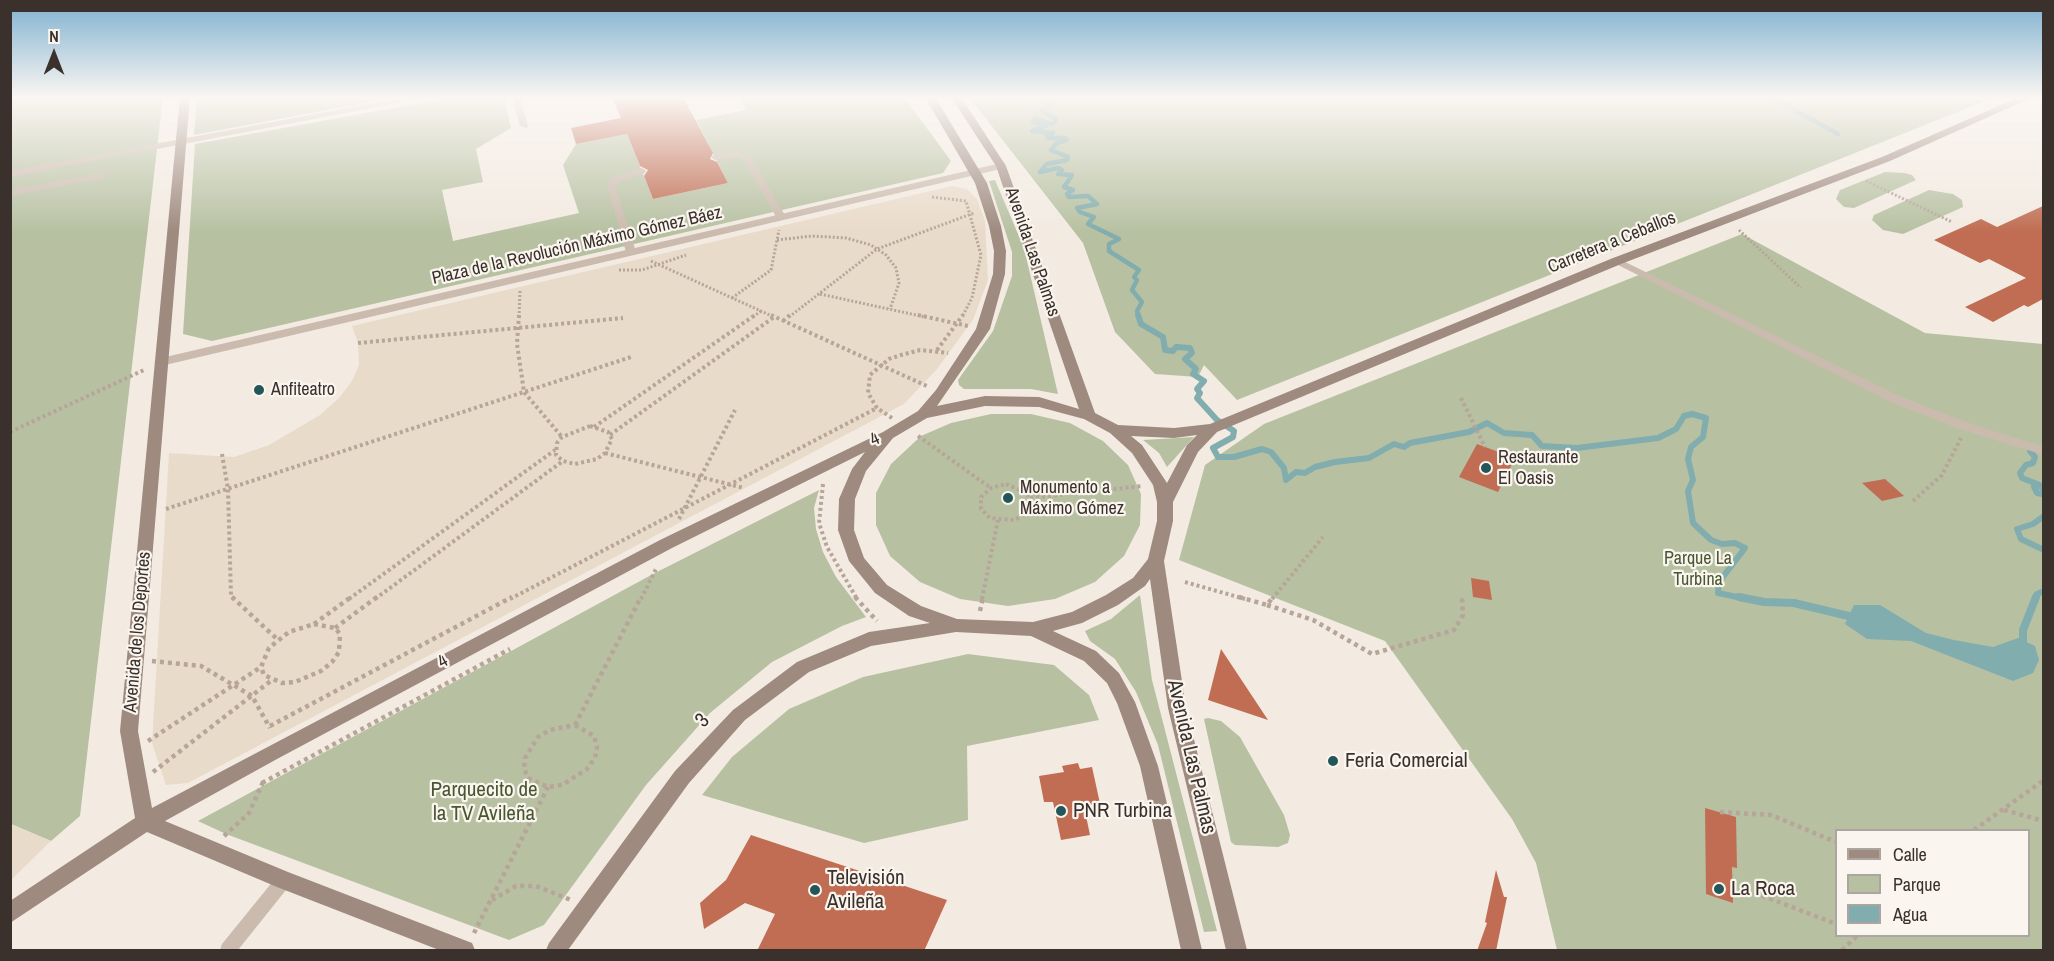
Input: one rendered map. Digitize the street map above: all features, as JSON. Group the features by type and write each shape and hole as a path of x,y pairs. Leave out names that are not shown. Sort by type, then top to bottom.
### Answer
{"main road":[{"name":"Avenida de los Deportes","path":"145,822 129,731 181,142"},
{"name":"Avenida Las Palmas","path":"923,414 941,393 983,329 999,274 1000,251 989,207 975,172 957,142"},
{"name":"Avenida Las Palmas","path":"985,142 1001,166 1089,416"},
{"name":"Carretera a Ceballos","path":"1115,430 1174,433 1212,429 1617,261 1849,173 1922,142"},
{"path":"996,401 1039,402 1089,416 1115,430 1137,448 1160,484 1165,502 1165,520 1155,561 1138,582 1113,600 1076,618 1033,629 957,626 915,611 881,589 857,561 846,530 848,499 859,470 888,435 923,414 957,406 996,401"},
{"name":"Carretera a Ceballos","path":"1165,502 1192,448 1212,429"},
{"name":"4","path":"10,913 145,822 270,753 666,544 888,435"},
{"name":"Avenida Las Palmas","path":"1155,561 1177,708 1238,951"},
{"name":"3","path":"556,951 682,777 739,715 803,667 869,639 957,626"},
{"path":"1033,629 1090,656 1113,678 1126,702 1149,766 1192,951"},
{"path":"145,822 284,880 467,947"}],"street":[{"name":"Plaza de la Revolución Máximo Gómez Báez","path":"161,362 1001,166"}],"lane":[{"path":"10,174 177,142"},
{"path":"715,157 736,154 748,159 781,217"},
{"path":"59,184 65,163"},
{"path":"631,252 611,186 615,180 623,176 642,171"},
{"path":"10,193 102,176"},
{"path":"1617,261 1894,399 1967,427 2043,451"},
{"path":"228,951 284,880"}],"path":[{"path":"1849,173 1952,222"},
{"path":"914,186 925,195 966,201 981,255 972,298 958,324 936,350"},
{"path":"783,321 877,249 989,207"},
{"path":"732,298 771,270 781,217"},
{"path":"1740,230 1801,288"},
{"path":"777,240 812,236 846,238 877,249 896,268 899,283 890,309"},
{"path":"631,252 941,393"},
{"path":"520,278 520,328 517,344 524,392 562,437"},
{"path":"819,293 983,329"},
{"path":"594,427 761,311"},
{"path":"610,435 774,317"},
{"path":"358,343 622,318"},
{"path":"148,514 631,357"},
{"path":"10,432 161,362"},
{"path":"1461,398 1485,447"},
{"path":"270,726 686,505 732,485 877,408"},
{"path":"314,624 335,628 340,634 342,643 339,652 321,671 295,682 272,680 264,675 261,667 263,658 278,639 289,632 314,624 555,450 562,437 582,427 594,427 608,432 612,439 605,453 584,463 563,461 335,628"},
{"path":"1913,501 1942,475 1967,427"},
{"path":"555,450 563,461"},
{"path":"605,453 765,495"},
{"path":"222,454 228,489 231,597 278,639"},
{"path":"813,485 824,479 819,523 839,571 855,597 890,635"},
{"path":"1006,484 1027,493 1030,498 1029,511 1015,520 998,520 985,514 980,503 985,492 1006,484"},
{"path":"1030,498 1160,484"},
{"path":"976,628 998,520"},
{"path":"1267,605 1323,537"},
{"path":"645,576 666,564"},
{"path":"1185,582 1313,620 1372,654 1454,630 1463,615 1462,598"},
{"path":"262,783 521,643"},
{"path":"135,660 201,666 252,696 270,726 268,771 249,813 209,847"},
{"path":"132,751 261,667"},
{"path":"138,783 272,680"},
{"path":"575,725 586,729 594,736 597,747 595,758 587,769 562,785 548,787 528,778 524,768 530,747 538,737 562,726 575,725"},
{"path":"1977,829 2043,780"},
{"path":"467,947 548,787"},
{"path":"2004,810 2043,821"},
{"path":"1720,812 1770,814 1835,842"},
{"path":"1732,884 1835,924"},
{"path":"491,900 516,886 536,886 588,907"},
{"path":"1842,951 1856,937"}],"green space":[{"path":"11,142 158,142 80,816 51,841 11,824"},
{"path":"207,142 488,142 476,149 483,182 442,190 453,241 579,213 563,165 576,144 587,142 630,142 653,199 728,183 707,142 937,142 951,161 943,173 212,341 183,334 195,144"},
{"path":"1004,142 1883,142 1237,400 1204,365 1198,377 1155,374 1115,332 1083,243"},
{"path":"1885,172 1905,173 1912,175 1916,180 1854,208 1844,207 1836,199 1840,190"},
{"path":"995,180 1024,248 1058,394 1031,389 964,389 959,385 958,380 993,331 1012,276 1012,252 989,181"},
{"path":"1929,190 1953,194 1962,200 1963,207 1903,234 1883,230 1872,220 1874,215"},
{"name":"Parque La Turbina","path":"1742,234 1925,333 2043,344 2043,950 1557,950 1536,863 1512,819 1385,641 1179,560 1205,465 1264,424"},
{"path":"991,414 1031,414 1070,423 1103,441 1128,465 1141,494 1140,525 1124,556 1095,582 1055,599 1008,606 960,599 920,582 890,556 876,525 876,493 891,464 921,436 951,423"},
{"path":"1194,437 1167,467 1159,453 1143,440"},
{"name":"Parquecito de la TV Avileña","path":"819,490 814,508 816,529 823,552 836,577 866,617 842,626 772,662 710,713 646,785 544,925 509,940 226,834 198,821 653,574"},
{"path":"1140,595 1152,680 1217,931 1204,932 1158,745 1136,692 1115,659 1090,641 1085,631 1111,619"},
{"path":"968,654 1054,665 1089,695 1099,720 967,746 968,820 864,843 702,795 732,757 789,709 863,677"},
{"path":"1204,719 1221,721 1240,737 1284,815 1290,835 1288,843 1278,847 1235,845 1231,842"}],"shaded area":[{"path":"952,186 967,189 977,199 985,221 988,280 973,320 937,369 904,404 188,783 166,785 152,743 169,453 234,457 269,445 320,415 339,398 352,381 359,365 358,343 352,326"},
{"path":"10,824 51,841 11,880 10,880"}],"water":[{"path":"1854,605 1880,605 1926,633 1954,640 1993,647 2018,638 2035,646 2039,660 2033,673 2013,681 1911,641 1867,639 1845,624"}],"building":[{"path":"630,142 707,142 713,153 710,159 717,162 728,183 653,199 644,176 648,170 640,166"},
{"path":"2043,206 2043,299 2028,307 2024,305 1993,322 1965,307 2026,278 1989,259 1980,263 1934,240 1981,219 1997,227"},
{"path":"1477,444 1515,458 1498,492 1459,477"},
{"path":"1885,479 1904,496 1882,501 1862,483"},
{"path":"1471,578 1489,581 1492,600 1473,597"},
{"path":"1221,649 1268,720 1208,700"},
{"path":"1078,763 1080,769 1092,767 1101,808 1085,811 1090,835 1061,840 1053,802 1044,802 1039,776 1064,772 1062,766"},
{"name":"La Roca","path":"1705,808 1736,817 1737,868 1732,867 1733,903 1706,894"},
{"name":"Televisión Avileña","path":"751,835 947,900 924,951 757,951 775,914 745,903 704,929 700,903 726,880"},
{"path":"1496,870 1504,897 1507,897 1496,951 1477,951 1487,923 1485,922"}],"waterway":[{"path":"1061,142 1051,150 1068,157 1067,160 1047,164 1040,172 1058,168 1062,170 1058,174 1072,175 1064,187 1073,190 1067,194 1069,197 1088,196 1097,204 1077,208 1080,212 1094,217 1088,224 1119,239 1109,244 1109,251 1139,270 1134,277 1137,280 1132,290 1142,302 1137,311 1139,317"},
{"path":"1138,315 1141,324 1163,337 1165,350 1173,351 1176,347 1190,348 1192,353 1185,359 1196,369 1193,374 1204,381 1197,389 1200,393 1197,398 1217,420 1234,431 1233,437 1213,448 1218,457 1234,457 1262,449 1271,452 1284,468 1286,480 1296,472 1305,473 1315,467 1335,462 1369,458 1394,444 1404,447 1410,443 1469,432 1487,423 1504,433 1532,435 1542,446 1577,448 1658,438 1676,429 1684,416 1692,414 1706,418 1703,437 1691,447 1688,459 1693,480 1688,491 1693,523 1711,540 1722,544 1735,543 1745,548 1719,582 1718,593 1747,599"},
{"path":"2030,451 2035,457 2033,463 2026,465 2020,473 2022,478 2042,486 2034,487 2037,493 2042,494 2044,489"},
{"path":"2044,516 2033,524 2017,529 2021,539 2044,550"},
{"path":"2035,599 2037,594 2044,591"},
{"path":"1739,597 1764,602 1794,603 1857,618"},
{"path":"2023,646 2023,630 2036,597"}],"place":[{"name":"Anfiteatro","path":"259,390"},
{"name":"Restaurante El Oasis","path":"1486,468"},
{"name":"Monumento a Máximo Gómez","path":"1008,498"},
{"name":"Feria Comercial","path":"1333,761"},
{"name":"PNR Turbina","path":"1061,811"},
{"name":"La Roca","path":"1719,889"},
{"name":"Televisión Avileña","path":"815,890"}]}
